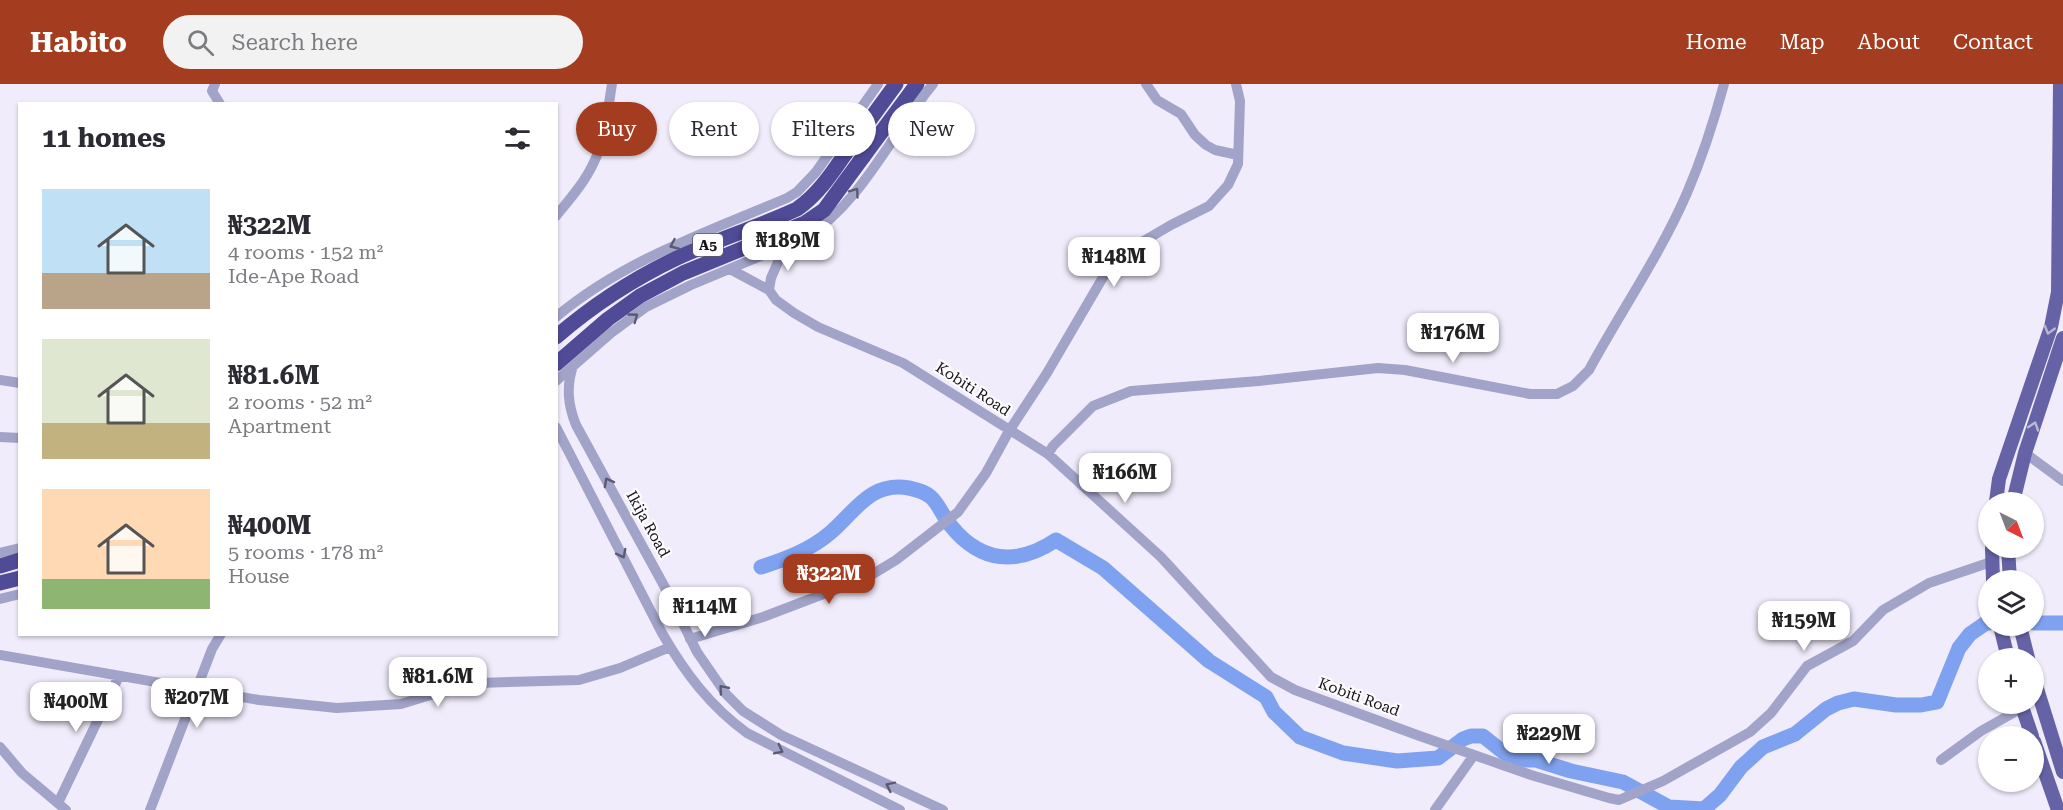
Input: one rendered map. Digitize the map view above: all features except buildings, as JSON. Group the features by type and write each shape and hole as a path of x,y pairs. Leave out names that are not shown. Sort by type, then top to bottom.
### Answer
{"highway":[{"name":"A5","path":"558,335 632,281 677,258 797,209 813,198 896,84"},
{"name":"A5","path":"558,362 608,319 640,296 683,273 810,219 824,210 917,84"},
{"path":"0,566 18,562"},
{"path":"0,583 18,578"}],"main road":[{"path":"1997,492 1999,479 2051,327 2058,292 2060,84"},
{"path":"2015,492 2025,453 2063,338"},
{"path":"2044,711 2063,772"},
{"path":"2044,770 2058,810"}],"street":[{"path":"215,84 212,91 219,102"},
{"path":"558,213 586,177 595,160 606,120 612,84"},
{"path":"558,316 625,269 663,250 797,192 816,172 878,84"},
{"path":"558,379 610,333 646,307 823,227 839,212 933,84"},
{"path":"1146,84 1157,100 1181,114 1195,135 1206,145 1215,150 1238,155"},
{"path":"690,639 763,617 867,577 896,560 958,512 986,473 1109,267 1123,253 1209,206 1228,185 1238,164 1240,101 1236,84"},
{"path":"1048,454 1092,406 1131,391 1259,381 1378,368 1405,370 1530,394 1557,394 1573,386 1589,370 1687,193 1712,126 1724,84"},
{"path":"769,290 771,278 785,246"},
{"name":"Kobiti Road","path":"730,269 769,290 776,300 818,327 903,363 1048,454 1161,557 1271,677 1294,690 1474,755 1609,798 1619,800 1641,792 1750,732 1771,713 1807,666 1853,641 1883,610 1898,600 1929,583 1985,558"},
{"path":"583,297 610,333"},
{"name":"Ikija Road","path":"573,366 568,393 576,425 668,593 690,639 712,676 726,694 743,711 760,723 903,793 943,810"},
{"path":"0,380 18,383"},
{"path":"558,431 670,646 695,684 727,718 775,748 900,810"},
{"path":"0,436 18,438"},
{"path":"2025,453 2063,481"},
{"path":"0,553 18,548"},
{"path":"0,599 18,594"},
{"path":"150,810 220,636"},
{"path":"0,656 259,700 337,708 402,704 463,685 523,680 579,680 621,668 670,646"},
{"path":"0,747 22,773 62,807 119,676"},
{"path":"1941,760 2009,714"},
{"path":"1435,810 1474,755"}],"waterway":[{"path":"761,567 789,557 814,544 830,533 873,494 895,487 909,488 931,497 951,526 963,538 987,554 1014,557 1042,548 1056,540 1103,568 1209,661 1266,697 1274,712 1300,737 1343,753 1397,761 1438,758 1463,739 1483,736 1503,752 1519,760 1536,760 1571,771 1623,782 1669,807 1704,809 1720,795 1741,767 1763,747 1795,734 1826,709 1838,703 1854,699 1896,705 1921,705 1937,702 1959,648 1970,634 1978,628"},
{"path":"2044,623 2063,623"}]}
